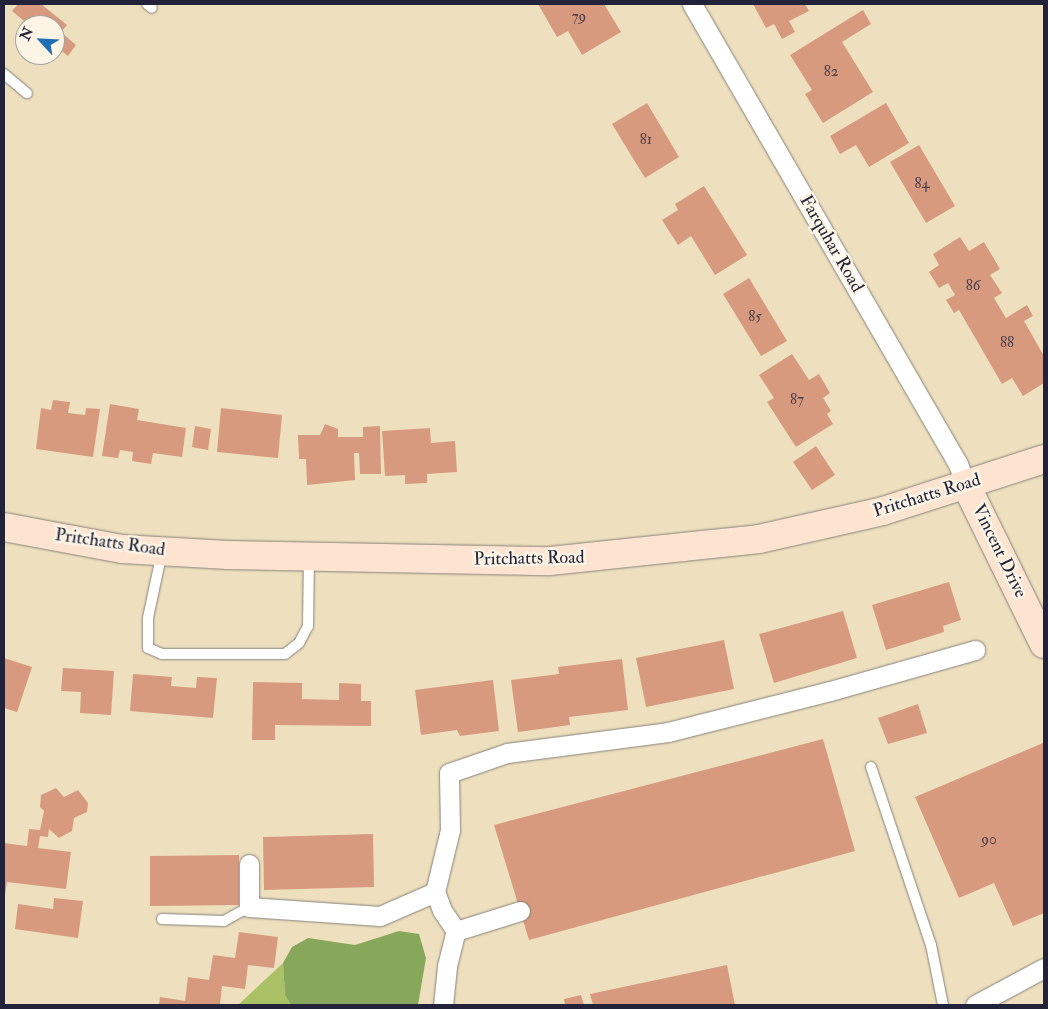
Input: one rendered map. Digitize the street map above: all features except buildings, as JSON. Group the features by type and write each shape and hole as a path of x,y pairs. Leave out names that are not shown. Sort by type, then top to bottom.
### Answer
{"street":[{"name":"Farquhar Road","path":"692,4 958,464 966,485"},
{"name":"Pritchatts Road","path":"4,527 122,549 162,551 309,557 550,561 613,557 759,539 883,511 1044,459"},
{"name":"Vincent Drive","path":"966,485 1044,644"},
{"path":"443,1005 447,966 456,930 442,910 435,892 450,830 448,773 507,753 668,732 830,691 975,650"},
{"path":"249,864 249,907 380,916 435,892"},
{"path":"456,930 520,911"},
{"path":"975,1005 1044,968"}],"lane":[{"path":"4,74 27,93"},
{"path":"162,551 148,618 148,648 162,654 285,654 299,643 308,626 309,557"},
{"path":"871,766 931,945 943,1005"},
{"path":"162,919 224,921 249,907"}],"green space":[{"path":"399,931 419,934 426,958 418,1005 291,1005 285,995 283,963 292,947 308,938 355,945"},
{"path":"283,963 285,995 291,1005 238,1005"}]}
